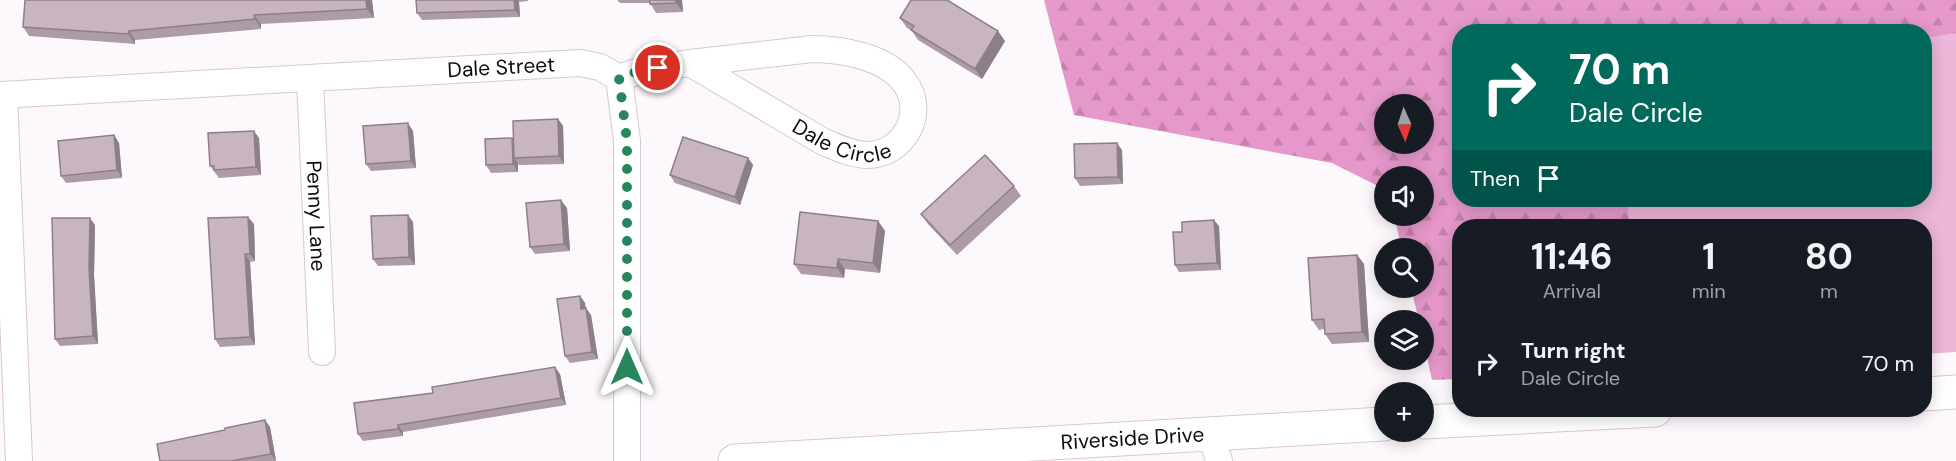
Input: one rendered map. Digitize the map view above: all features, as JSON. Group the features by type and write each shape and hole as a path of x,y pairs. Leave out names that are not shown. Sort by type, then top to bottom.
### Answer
{"main road":[{"path":"1932,394 1956,392"},
{"path":"1434,421 1520,417"},
{"name":"Riverside Drive","path":"735,461 1212,452 1374,426"}],"street":[{"name":"Dale Circle","path":"619,78 642,70 690,63 812,49 831,49 851,52 890,69 904,81 912,98 913,117 906,134 892,147 875,154 855,154 797,127 690,63"},
{"name":"Dale Street","path":"2,95 580,63 600,67 619,78"},
{"name":"Penny Lane","path":"310,78 322,352"},
{"path":"619,78 627,141 627,461"},
{"path":"2,95 19,461"}],"shaded area":[{"path":"1387,0 1956,0 1956,352 1932,354 1932,219 1452,219 1452,361 1428,298 1434,298 1434,238 1424,238 1424,226 1434,226 1434,166 1424,166 1424,154 1434,154 1434,94 1420,94"}],"green space":[{"path":"1044,0 1956,0 1956,33 1932,37 1932,24 1452,24 1452,207 1628,207 1629,219 1452,219 1452,379 1432,380 1430,370 1434,370 1434,310 1416,310 1413,298 1434,298 1434,238 1399,238 1396,226 1434,226 1434,166 1374,166 1374,184 1332,163 1074,115"}],"building":[{"path":"25,0 366,0 367,9 254,15 255,19 129,31 128,34 23,27"},
{"path":"416,0 514,0 515,10 417,13"},
{"path":"650,0 676,0 676,3 650,4"},
{"path":"911,0 947,0 998,31 975,69 911,30 914,26 900,18"},
{"path":"558,119 559,156 514,158 513,121"},
{"path":"408,123 411,161 366,164 363,126"},
{"path":"254,131 256,167 214,170 214,166 210,166 208,133"},
{"path":"114,135 117,170 61,176 58,141"},
{"path":"683,137 748,158 735,197 670,175"},
{"path":"512,138 513,164 486,165 485,139"},
{"path":"1117,143 1118,177 1075,178 1074,144"},
{"path":"985,155 1014,186 950,245 921,214"},
{"path":"561,200 564,244 530,247 526,203"},
{"path":"800,212 878,221 873,263 838,259 837,268 794,264"},
{"path":"408,215 409,257 373,259 371,216"},
{"path":"248,217 250,254 245,254 250,337 215,339 208,218"},
{"path":"52,218 90,218 89,268 93,336 55,339"},
{"path":"1214,220 1217,263 1175,265 1173,232 1182,232 1182,222"},
{"path":"1357,255 1362,332 1325,334 1324,319 1312,320 1308,258"},
{"path":"580,296 581,309 586,308 592,352 565,356 557,299"},
{"path":"555,367 561,398 398,425 398,429 358,434 354,403 433,393 432,387"},
{"path":"265,420 271,454 231,461 160,461 157,444"}],"route":[{"path":"627,367 627,141 619,78 642,70 658,68"}]}
